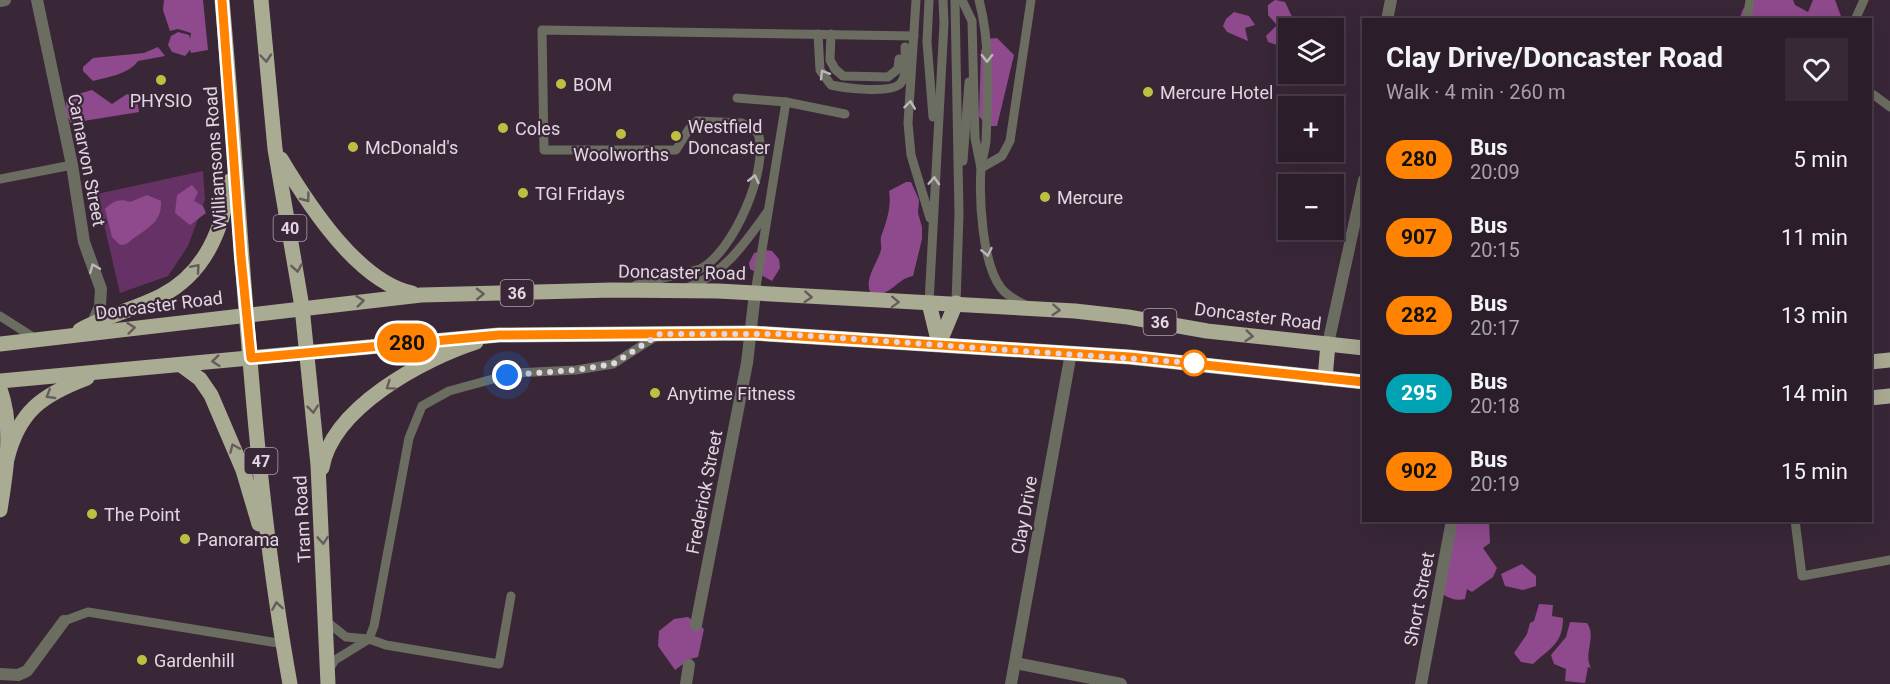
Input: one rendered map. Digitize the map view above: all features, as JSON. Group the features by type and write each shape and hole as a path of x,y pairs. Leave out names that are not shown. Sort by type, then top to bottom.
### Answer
{"main road":[{"name":"Williamsons Road","path":"222,0 251,358"},
{"name":"40","path":"261,0 275,149 302,307"},
{"path":"275,149 308,200 366,271 389,286 421,295"},
{"path":"72,334 93,323 163,295 192,273 207,255 221,223 234,153"},
{"name":"Doncaster Road","path":"0,344 302,307 421,295 681,290 1032,308 1128,317 1207,331 1362,348"},
{"path":"929,303 939,344"},
{"path":"939,344 956,303"},
{"name":"Tram Road","path":"302,307 320,482 327,680"},
{"name":"36","path":"0,381 499,335 752,333 1071,353 1362,382"},
{"path":"320,482 322,464 332,438 353,414 426,364 499,335"},
{"path":"1325,378 1328,344"},
{"name":"Tram Road","path":"251,358 270,564 290,684"},
{"path":"1872,362 1890,360"},
{"path":"181,365 201,379 211,395 243,470 270,564"},
{"path":"0,510 7,459 16,431 33,408 51,394 103,371"},
{"path":"0,389 4,401 7,459"},
{"path":"1872,398 1890,396"}],"street":[{"path":"0,1 5,0"},
{"name":"Carnarvon Street","path":"36,0 72,165 84,242 101,289 100,306 93,323"},
{"path":"1387,18 1391,0"},
{"path":"1328,344 1362,189"},
{"name":"Frederick Street","path":"696,625 752,333 755,293"},
{"name":"Clay Drive","path":"1011,684 1071,353"},
{"name":"Short Street","path":"1421,684 1452,522"},
{"path":"0,674 18,675 27,671 64,621"},
{"path":"1015,663 1121,684"},
{"path":"686,684 689,665"}],"lane":[{"path":"916,0 908,123 911,155 932,223"},
{"path":"929,0 927,42 934,127 937,130"},
{"path":"929,303 944,23 943,0"},
{"path":"955,0 959,213"},
{"path":"962,0 972,21 975,138 981,168 985,245 991,267 1001,287 1008,295 1032,308"},
{"path":"979,0 986,26 987,54 986,143 981,168"},
{"path":"981,168 1002,156 1010,141 1031,0"},
{"path":"1747,18 1750,0"},
{"path":"1856,18 1864,0"},
{"path":"612,290 700,269 717,257 733,234 749,197 760,140 753,128 742,123 703,121 694,124 676,150 544,150 542,30 914,36"},
{"path":"818,34 820,69 831,85 845,88 890,89 900,83 904,73 902,47 898,69 888,77 843,76 830,60 831,34"},
{"path":"956,303 959,213 972,52"},
{"path":"1874,95 1890,107"},
{"path":"737,98 786,102 845,114"},
{"path":"755,293 786,102"},
{"path":"0,179 72,165"},
{"path":"681,290 716,274 726,265 770,207"},
{"path":"0,316 36,339"},
{"path":"327,680 334,660 369,639 375,622 409,438 421,407 449,391 501,376 613,364 660,334"},
{"path":"1794,522 1802,576 1890,560"},
{"path":"325,619 332,628 346,637 369,639 386,645 499,664 511,596"},
{"path":"64,621 88,612 284,644"}],"shaded area":[{"path":"164,0 203,0 208,50 191,53 190,50 185,56 172,52 168,45 171,36 178,32 189,35 190,39 191,33 178,29 170,31 163,10"},
{"path":"1275,0 1285,2 1293,18 1278,18 1277,45 1268,42 1266,36 1277,25 1268,15 1268,5"},
{"path":"1755,0 1793,0 1795,5 1808,12 1813,0 1835,0 1842,18 1740,18 1743,9"},
{"path":"1234,12 1249,16 1255,25 1245,28 1248,41 1227,32 1223,26 1226,19"},
{"path":"997,38 1014,55 997,126 986,126 979,116 981,51 986,39"},
{"path":"158,47 165,56 138,61 129,69 118,74 93,81 83,71 83,67 93,58 144,53"},
{"path":"92,90 112,104 127,94 137,98 139,112 71,123 66,114 66,102 75,95"},
{"path":"203,171 205,200 188,246 168,276 120,293 97,194"},
{"path":"906,182 911,182 919,200 918,213 922,227 922,239 913,276 902,280 890,290 872,295 869,290 869,279 881,250 881,237 889,208 889,191"},
{"path":"192,185 198,192 194,201 203,206 206,213 190,225 175,213 177,195"},
{"path":"147,195 161,201 158,218 129,242 120,245 112,237 105,209 117,201 130,202"},
{"path":"772,251 779,259 780,268 772,281 750,269 749,263 754,253"},
{"path":"1453,522 1489,522 1490,543 1483,548 1497,568 1493,577 1472,592 1467,589 1465,599 1460,600 1448,597 1434,586"},
{"path":"1522,564 1536,576 1536,586 1523,590 1505,586 1501,574"},
{"path":"1539,604 1553,605 1552,616 1563,618 1561,634 1554,645 1533,664 1521,662 1514,653 1527,634 1530,623 1534,621"},
{"path":"688,617 704,629 698,657 690,659 675,670 658,646 659,631 674,619"},
{"path":"1570,622 1587,623 1590,629 1591,640 1588,656 1591,668 1588,667 1585,683 1565,681 1566,669 1554,664 1551,655 1566,637"}],"bus line":[{"name":"280","path":"222,0 230,81 241,257 251,358 499,335 752,333 1130,357 1362,382"}],"place":[{"name":"PHYSIO","path":"161,80"},
{"name":"BOM","path":"561,84"},
{"name":"Mercure Hotel","path":"1148,92"},
{"name":"Coles","path":"503,128"},
{"name":"Woolworths","path":"621,134"},
{"name":"Westfield Doncaster","path":"676,136"},
{"name":"McDonald's","path":"353,147"},
{"name":"TGI Fridays","path":"523,193"},
{"name":"Mercure","path":"1045,197"},
{"name":"Anytime Fitness","path":"655,393"},
{"name":"The Point","path":"92,514"},
{"name":"Panorama","path":"185,539"},
{"name":"Gardenhill","path":"142,660"}],"route":[{"path":"507,375 576,370 613,364 660,334 782,334 1194,363"}]}
